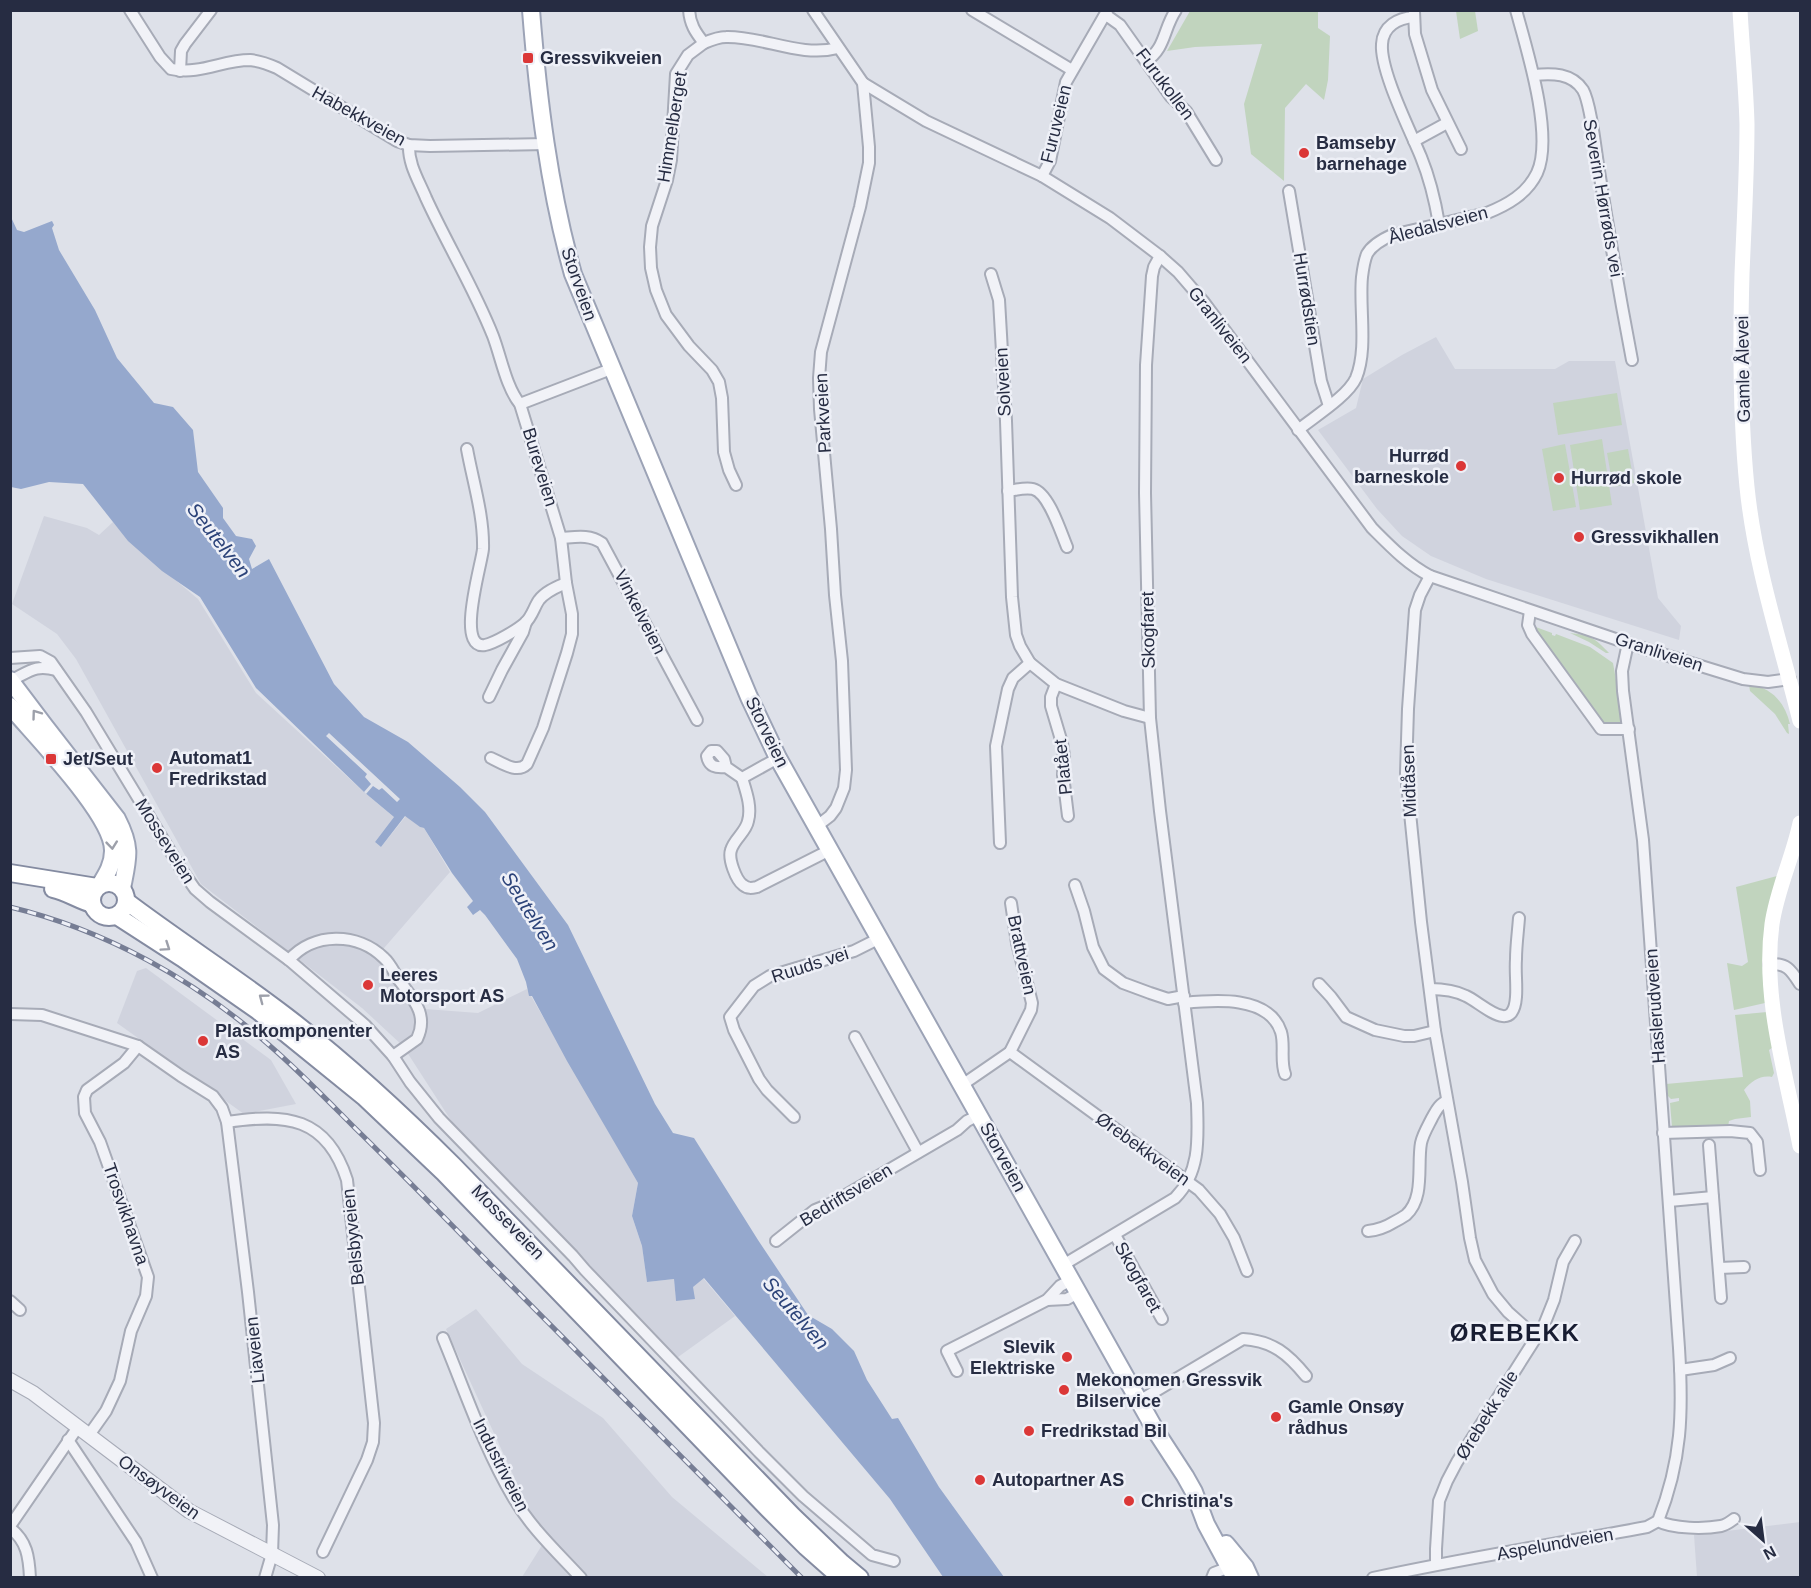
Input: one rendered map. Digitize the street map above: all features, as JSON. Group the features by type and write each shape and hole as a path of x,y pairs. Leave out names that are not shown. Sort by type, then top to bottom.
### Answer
{"main road":[{"name":"Storveien","path":"531,10 555,204 573,274 748,697 778,759 1157,1433 1185,1476 1202,1511 1240,1571"},
{"name":"Gamle Ålevei","path":"1740,10 1747,124 1742,276 1743,442 1757,548 1800,721"},
{"name":"Mosseveien","path":"11,680 117,819 128,849 124,895 296,1024 407,1119 785,1509 860,1578"},
{"path":"10,706 84,793 105,822 111,834 112,863 98,886 92,895 92,904 100,915 108,918 117,916 124,909 124,895 109,883 98,886 10,873"},
{"path":"1800,828 1779,891 1773,921 1769,964 1773,1014 1800,1146"},
{"path":"10,883 64,891 80,901 92,904"},
{"name":"Mosseveien","path":"117,916 258,1011 364,1097 444,1173 767,1509 841,1578"}],"street":[{"path":"130,10 160,57 171,69 180,71 185,44 211,10"},
{"path":"689,10 694,31 704,43 728,37 782,47 825,51 838,48"},
{"name":"Parkveien","path":"813,10 863,83 868,124 869,163 860,207 826,327 820,361 820,409 842,661 846,770 841,799 831,816 817,826"},
{"path":"972,10 1072,70"},
{"path":"1146,61 1156,55 1176,10"},
{"name":"Åledalsveien","path":"1298,430 1351,387 1359,368 1361,290 1364,263 1368,253 1382,240 1392,235 1487,213 1499,208 1527,188 1536,175 1541,161 1542,139 1534,75 1516,10"},
{"name":"Furuveien","path":"1042,176 1050,161 1066,82 1107,13"},
{"name":"Furukollen","path":"1107,13 1120,25 1171,97 1186,111 1216,160"},
{"path":"1438,224 1432,188 1383,59 1382,44 1385,32 1400,19 1414,14 1415,34 1432,90 1461,149"},
{"name":"Himmelberget","path":"704,43 688,55 676,74 670,160 667,180 652,226 651,268 656,290 666,315 677,331 712,370 719,382 722,398 724,452 736,485"},
{"name":"Habekkveien","path":"180,71 193,71 250,60 264,63 277,68 397,141 408,145 546,144"},
{"name":"Severin Hørrøds vei","path":"1534,75 1559,74 1576,82 1584,92 1632,360"},
{"name":"Granliveien","path":"863,83 926,121 1042,176 1110,218 1160,256 1178,272 1203,301 1371,528 1416,569 1530,611 1743,679 1768,682 1790,679"},
{"path":"1414,141 1447,123"},
{"name":"Bureveien","path":"408,145 408,154 415,172 437,222 489,326 513,395 520,404 561,538 572,614 572,634 539,739 527,764 516,769 491,758"},
{"name":"Hurrødstien","path":"1289,191 1321,381 1329,406"},
{"name":"Skogfaret","path":"1063,1264 1175,1198 1188,1181 1196,1156 1198,1136 1197,1103 1150,718 1146,365 1152,276 1160,256"},
{"name":"Solveien","path":"991,274 999,300 1011,587 1014,623 1020,646 1030,663 1056,684 1124,711 1150,718"},
{"path":"520,404 611,369"},
{"path":"467,449 480,518 483,550 470,621 470,634 478,644 484,645 526,622"},
{"path":"1008,491 1031,488 1042,495 1067,547"},
{"name":"Vinkelveien","path":"561,538 584,536 595,538 602,543 697,720"},
{"name":"Midtåsen","path":"1430,576 1415,610 1406,773 1410,827 1435,1031 1475,1260 1493,1294 1508,1312 1536,1337"},
{"path":"489,697 540,598 566,583"},
{"path":"1530,611 1528,625 1532,634 1601,729 1629,729"},
{"name":"Haslerudveien","path":"1628,643 1622,671 1623,691 1643,840 1682,1408 1676,1462 1659,1521"},
{"name":"Mosseveien","path":"10,658 40,656 51,662 86,712 180,869 195,889 289,960 365,1025 393,1056 410,1082 439,1118 796,1489 872,1555 894,1561"},
{"path":"1000,843 996,746 1008,689 1013,678 1030,663"},
{"name":"Mosseveien","path":"11,680 34,668 44,667 56,670"},
{"name":"Platået","path":"1056,684 1051,697 1051,706 1062,743 1068,816"},
{"path":"742,778 778,759"},
{"path":"726,767 742,778 749,807 745,829 731,850 737,877 742,884 751,888 757,886 822,854"},
{"path":"1075,885 1093,947 1104,969 1123,983 1168,999 1218,1001 1255,1006 1264,1010 1272,1016 1280,1030 1282,1066 1285,1074"},
{"name":"Brattveien","path":"962,1085 1010,1052 1031,1010 1032,1003 1017,943 1011,903"},
{"path":"1430,989 1458,992 1468,996 1495,1015 1502,1017 1509,1015 1516,998 1515,957 1519,918"},
{"name":"Ruuds vei","path":"794,1117 759,1079 734,1030 730,1017 754,986 770,976 854,951 880,938"},
{"path":"289,960 303,947 335,939 350,939 363,943 385,958 417,1003 421,1023 417,1039 393,1056"},
{"path":"1769,964 1780,964 1792,972 1800,984"},
{"path":"1318,984 1346,1017 1375,1030 1404,1036 1435,1031"},
{"path":"10,1014 42,1015 138,1046 213,1096 222,1108 227,1122"},
{"path":"855,1037 918,1152"},
{"name":"Trosvikhavna","path":"83,1431 106,1411 120,1381 132,1331 146,1296 148,1278 100,1142 85,1113 84,1097 87,1090 124,1063 138,1046"},
{"name":"Ørebekkveien","path":"1010,1052 1199,1190 1220,1214 1234,1238 1247,1271"},
{"path":"1368,1230 1380,1230 1407,1215 1413,1205 1419,1180 1423,1135 1442,1103 1447,1101"},
{"name":"Bedriftsveien","path":"776,1240 815,1210 832,1203 957,1130 971,1128 981,1118"},
{"name":"Belsbyveien","path":"227,1122 244,1119 272,1119 306,1125 315,1130 333,1148 341,1161 347,1180 374,1423 373,1442 362,1474 323,1552"},
{"name":"Liaveien","path":"227,1122 264,1430 273,1525 272,1554 265,1578"},
{"path":"1663,1133 1743,1131 1750,1133 1765,1156 1760,1170"},
{"path":"1709,1145 1721,1298"},
{"path":"1669,1201 1713,1197"},
{"name":"Skogfaret","path":"1115,1234 1162,1319"},
{"name":"Ørebekk alle","path":"1436,1564 1439,1501 1447,1481 1536,1337 1554,1300 1563,1262 1575,1241"},
{"path":"1719,1268 1744,1267"},
{"path":"957,1371 947,1351 1047,1300 1067,1299 1075,1287"},
{"path":"10,1301 20,1310"},
{"name":"Industriveien","path":"443,1338 492,1455 513,1498 543,1538 581,1578"},
{"path":"1139,1401 1244,1339 1255,1340 1279,1349 1289,1356 1306,1376"},
{"path":"1680,1370 1714,1365 1730,1358"},
{"name":"Onsøyveien","path":"10,1380 33,1393 189,1511 318,1578"},
{"path":"30,1578 26,1547 18,1534 10,1527 68,1440 83,1431"},
{"path":"68,1440 136,1542 152,1578"},
{"name":"Aspelundveien","path":"1379,1577 1436,1564 1454,1563 1647,1527 1659,1521 1666,1526 1707,1527 1724,1525 1734,1520"},
{"path":"1212,1578 1214,1573 1240,1571"}],"shaded area":[{"name":"Hurrød skole","path":"1436,337 1455,369 1555,369 1569,361 1615,361 1658,598 1681,626 1679,640 1486,579 1431,556 1402,536 1377,509 1318,430 1356,408 1363,379"},
{"path":"44,516 87,528 99,535 113,522 129,541 198,599 256,693 394,817 375,842 381,847 406,816 424,828 450,872 378,955 425,1009 478,1013 527,989 638,1183 632,1216 642,1246 647,1282 674,1279 676,1301 703,1278 735,1316 674,1360 472,1153 403,1046 362,1008 201,884 76,659 57,634 12,604"},
{"path":"146,968 271,1060 296,1104 244,1114 117,1023 137,971"},
{"path":"476,1309 522,1364 603,1418 672,1497 768,1577 522,1577 544,1542 446,1329"},
{"path":"1800,1522 1800,1577 1697,1577 1694,1535"}],"green space":[{"path":"1190,11 1318,11 1318,28 1330,36 1328,80 1324,100 1306,84 1285,108 1284,181 1251,154 1244,104 1262,44 1195,47 1167,51"},
{"path":"1456,11 1475,11 1478,31 1460,39"},
{"path":"1617,393 1622,425 1558,435 1553,403"},
{"path":"1602,439 1612,505 1580,510 1570,445"},
{"name":"Hurrød skole","path":"1565,444 1576,507 1553,511 1542,449"},
{"path":"1628,449 1634,483 1613,487 1607,453"},
{"path":"1533,626 1552,633 1552,635 1556,634 1590,647 1613,663 1624,725 1603,725 1533,631"},
{"path":"1570,633 1592,638 1609,653 1606,653"},
{"path":"1749,685 1764,689 1781,703 1788,716 1789,734 1775,714 1750,691"},
{"path":"1777,876 1765,1003 1734,1010 1727,963 1742,966 1748,962 1736,887"},
{"path":"1767,1012 1773,1047 1769,1050 1774,1073 1772,1077 1756,1079 1744,1090 1750,1101 1751,1117 1729,1121 1728,1127 1682,1129 1672,1127 1670,1103 1679,1101 1679,1098 1671,1099 1668,1096 1666,1084 1743,1077 1735,1015"}],"water":[{"name":"Seutelven","path":"10,215 17,230 24,232 52,221 59,250 95,310 117,358 154,403 173,407 193,430 198,472 223,508 223,518 236,536 252,539 256,546 249,559 252,569 269,559 334,684 364,717 408,742 485,812 568,925 655,1104 673,1133 694,1138 808,1315 832,1329 854,1351 867,1380 892,1419 898,1418 939,1487 1004,1577 943,1577 890,1499 704,1278 693,1287 695,1299 676,1301 674,1279 647,1282 642,1246 632,1216 638,1183 532,996 529,996 517,959 485,915 480,910 473,915 467,907 473,901 452,873 424,828 405,816 381,847 375,842 394,817 364,792 256,688 200,597 162,571 128,541 83,484 49,482 21,489 11,487"}],"pier":[{"path":"329,733 400,799 397,802 382,788 379,790 373,786 366,794 364,792 371,784 365,777 367,774 326,736"}],"railway":[{"path":"10,907 81,929 148,960 211,999 241,1021 302,1075 802,1578"}],"place":[{"name":"Gressvikveien","path":"528,58"},
{"name":"Bamseby barnehage","path":"1304,153"},
{"name":"Hurrød barneskole","path":"1461,466"},
{"name":"Hurrød skole","path":"1559,478"},
{"name":"Gressvikhallen","path":"1579,537"},
{"name":"Jet/Seut","path":"51,759"},
{"name":"Automat1 Fredrikstad","path":"157,768"},
{"name":"Leeres Motorsport AS","path":"368,985"},
{"name":"Plastkomponenter AS","path":"203,1041"},
{"name":"Slevik Elektriske","path":"1067,1357"},
{"name":"Mekonomen Gressvik Bilservice","path":"1064,1390"},
{"name":"Gamle Onsøy rådhus","path":"1276,1417"},
{"name":"Fredrikstad Bil","path":"1029,1431"},
{"name":"Autopartner AS","path":"980,1480"},
{"name":"Christina's","path":"1129,1501"}],"district":[{"name":"ØREBEKK","path":"1515,1333"}]}
